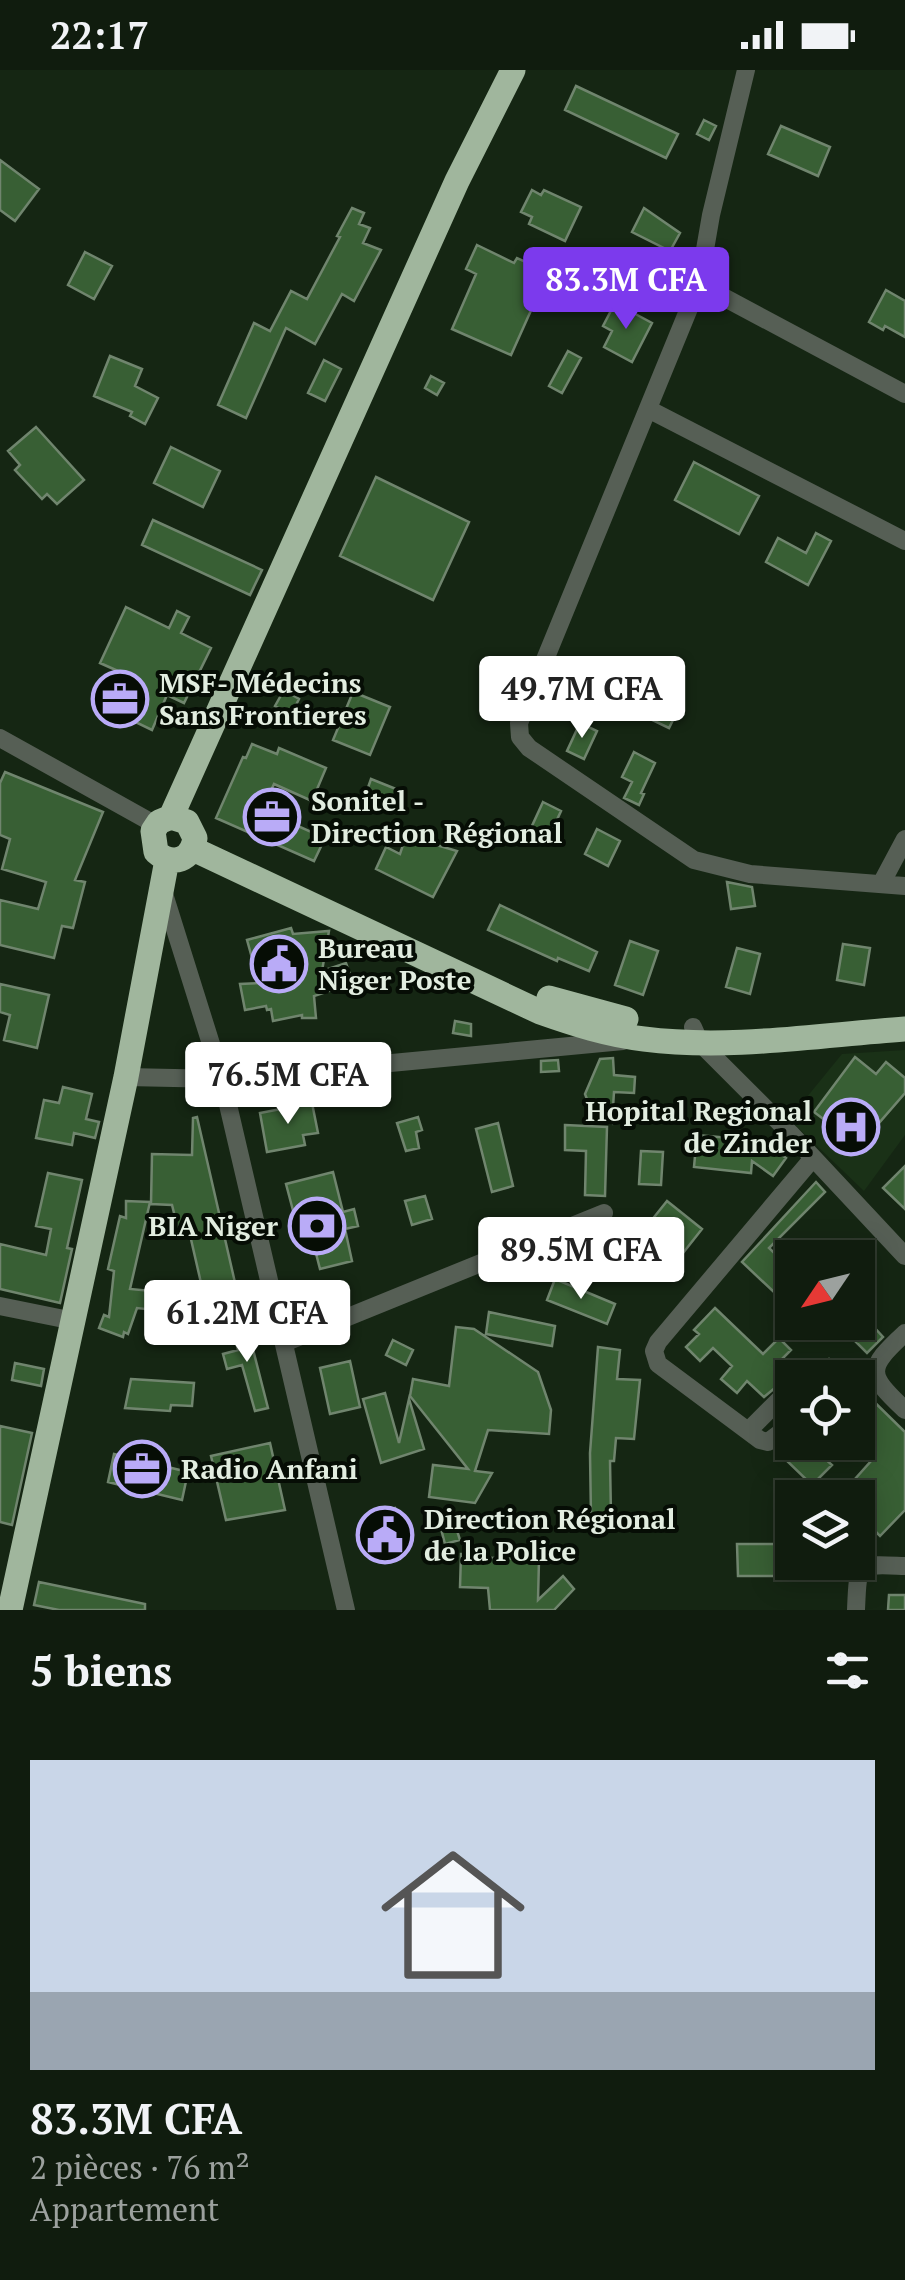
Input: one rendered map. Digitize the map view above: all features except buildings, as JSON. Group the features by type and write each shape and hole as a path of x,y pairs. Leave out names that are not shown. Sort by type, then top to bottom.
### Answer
{"highway":[{"path":"180,830 152,846 156,852 168,860 179,860 180,830 417,292 472,186 518,79"},
{"path":"180,830 550,998 696,1035 905,1029"},
{"path":"180,830 540,1012 587,1028 644,1039 905,1013"},
{"path":"10,1610 126,1077 168,860"}],"street":[{"path":"746,70 710,215 700,284 519,723 520,737 528,748 694,860 750,874 905,886"},
{"path":"700,284 905,394"},
{"path":"650,410 905,541"},
{"path":"0,738 180,830"},
{"path":"881,884 905,839"},
{"path":"162,889 222,1079 346,1610"},
{"path":"696,1035 905,1256"},
{"path":"126,1077 222,1079 644,1039"},
{"path":"775,1437 768,1442 748,1431 658,1364 654,1350 813,1158"},
{"path":"284,1343 604,1212"},
{"path":"0,1306 74,1321"},
{"path":"905,1333 878,1358 874,1373 878,1384 905,1410"},
{"path":"748,1431 775,1404"},
{"path":"856,1610 861,1569 870,1564 905,1566"}],"shaded area":[{"name":"Hopital Regional de Zinder","path":"905,1050 905,1135 864,1191 789,1119 842,1054"}],"place":[{"name":"MSF- Médecins Sans Frontieres","path":"120,699"},
{"name":"Sonitel - Direction Régional","path":"272,817"},
{"name":"Bureau Niger Poste","path":"279,964"},
{"name":"Hopital Regional de Zinder","path":"851,1127"},
{"name":"BIA Niger","path":"317,1226"},
{"name":"Radio Anfani","path":"142,1469"},
{"name":"Direction Régional de la Police","path":"385,1535"}]}
